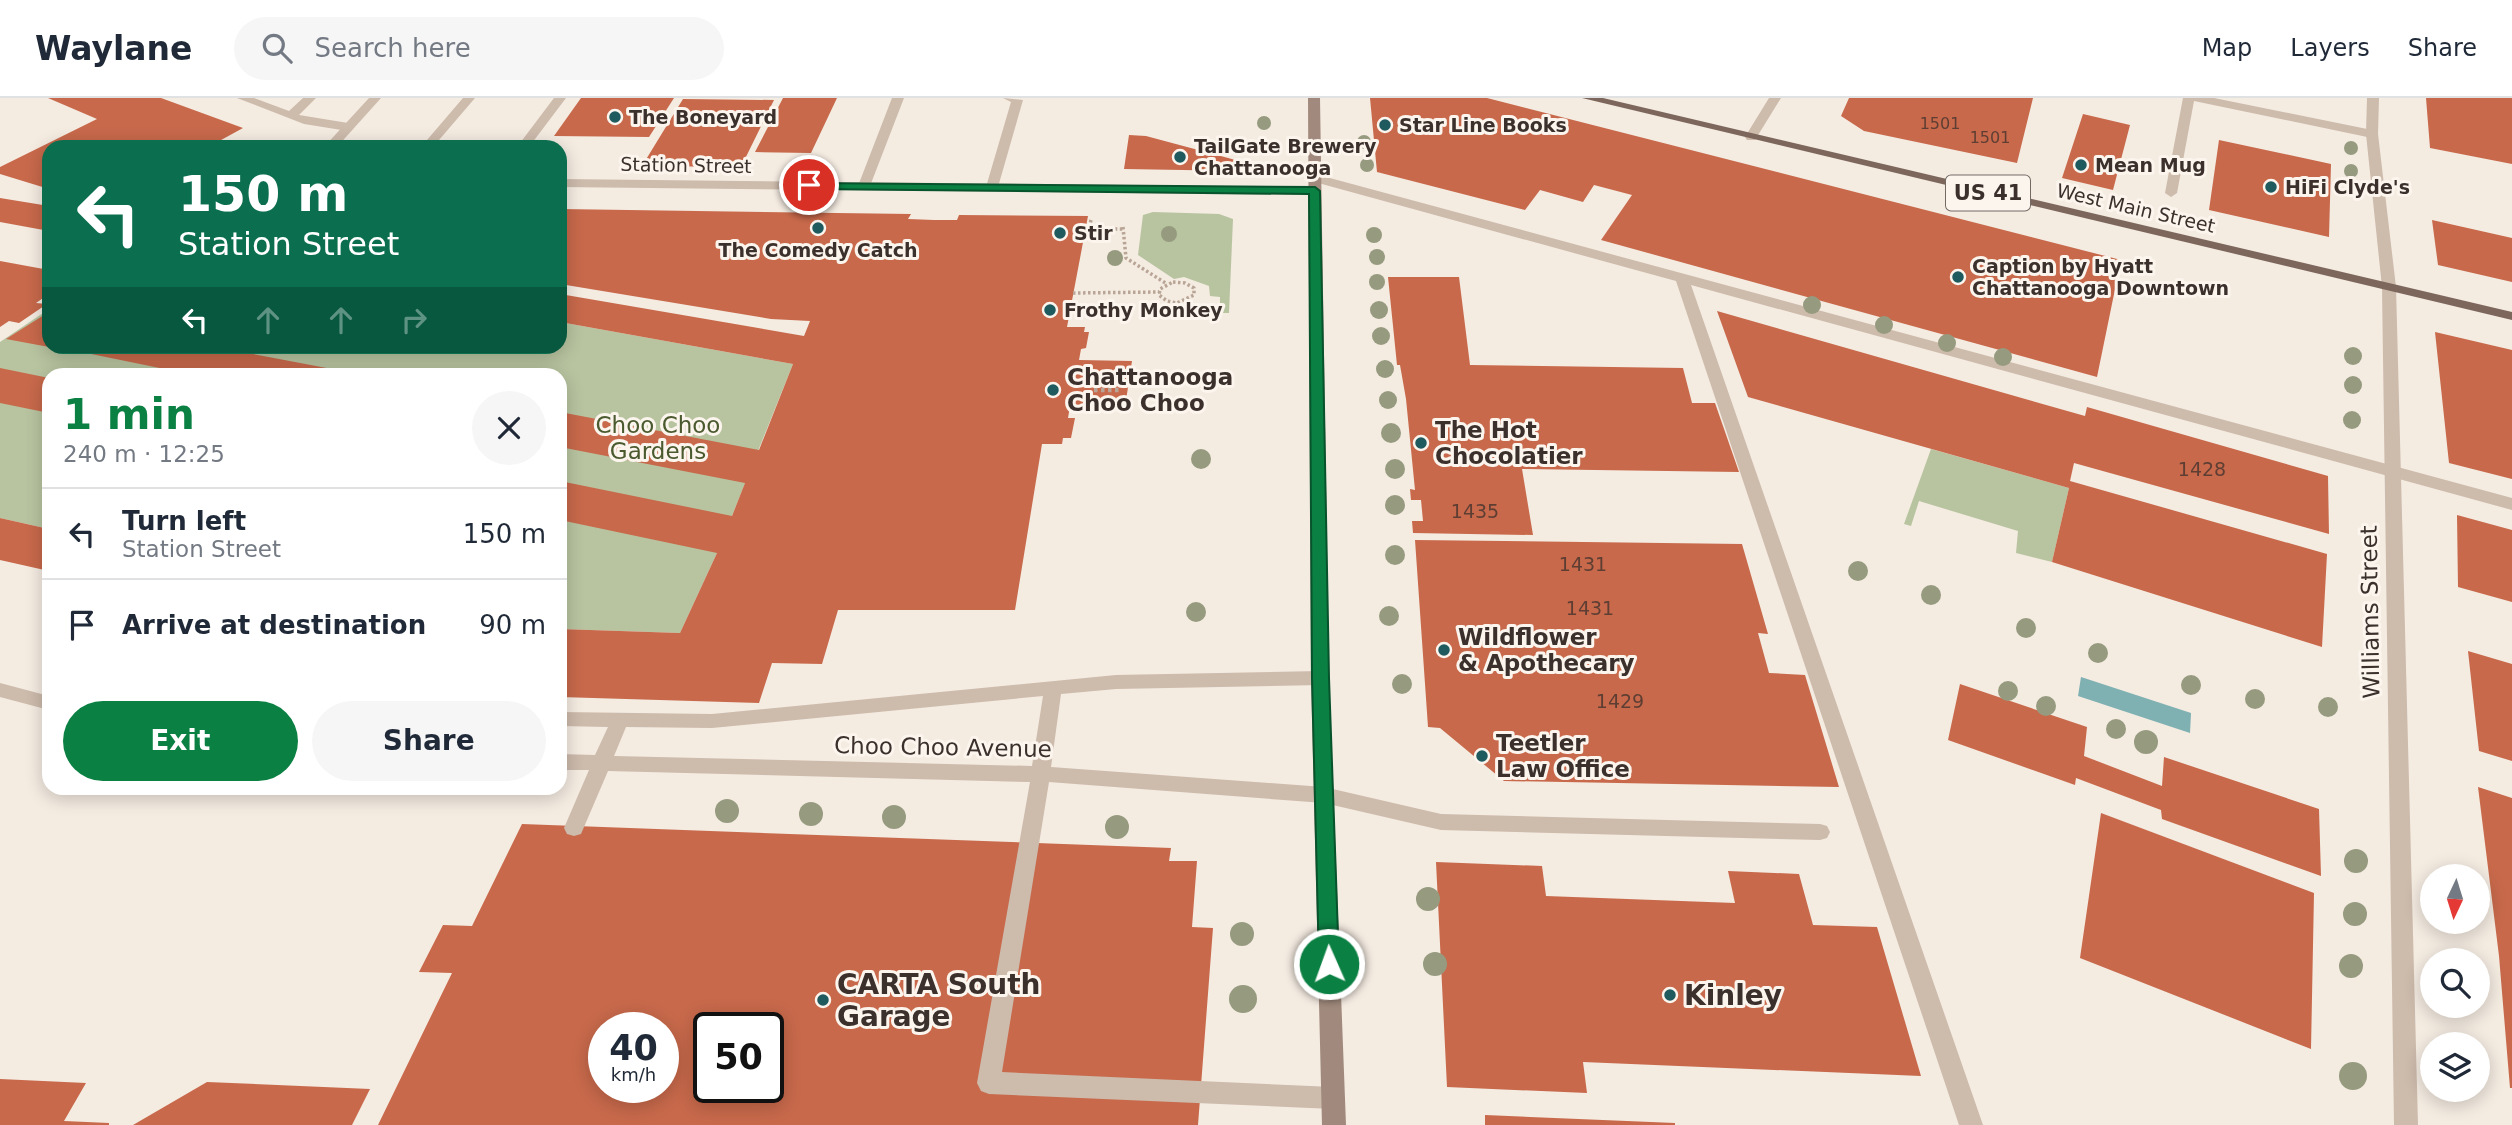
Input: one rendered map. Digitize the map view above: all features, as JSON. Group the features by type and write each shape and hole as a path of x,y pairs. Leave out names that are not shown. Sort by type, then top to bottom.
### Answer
{"main road":[{"path":"1314,98 1320,678 1334,1125"},
{"name":"West Main Street","path":"1588,98 2512,316"}],"street":[{"path":"243,98 308,122 348,127"},
{"path":"291,117 310,98"},
{"path":"336,140 375,98"},
{"path":"433,140 469,98"},
{"path":"528,140 560,98"},
{"path":"864,186 898,98"},
{"path":"992,187 1017,100 1009,98"},
{"path":"1751,137 1775,98"},
{"path":"2171,193 2189,98"},
{"path":"2197,98 2372,134"},
{"name":"Williams Street","path":"2373,98 2372,134 2389,287 2406,1125"},
{"name":"Station Street","path":"567,183 992,187 1315,184 1682,279 2512,504"},
{"path":"1682,279 1970,1125"},
{"name":"Choo Choo Avenue","path":"567,719 752,719 1129,681 1320,678"},
{"path":"1053,688 1042,774 1028,842 989,1083 1333,1098"},
{"path":"0,690 42,700"},
{"path":"574,828 620,720"},
{"name":"Choo Choo Avenue","path":"567,762 1042,774 1324,794 1441,822 1821,832"}],"path":[{"path":"1124,221 1126,258 1167,284 1185,283 1194,288 1194,295 1187,301 1174,303 1164,300 1158,292"},
{"path":"1073,293 1158,292 1167,284"},
{"path":"1094,390 1119,390"}],"green space":[{"path":"1153,212 1219,214 1233,219 1229,313 1220,313 1220,297 1210,296 1209,286 1184,277 1174,279 1138,255 1143,215"},
{"name":"Choo Choo Gardens","path":"42,314 42,354 567,354 567,323 793,364 717,553 680,633 567,629 567,368 42,368 42,527 0,518 0,342"},
{"path":"1931,449 2069,488 2052,562 2016,553 2018,531 1919,501 1911,526 1904,524"}],"water":[{"path":"2081,677 2191,713 2190,733 2078,696"}],"building":[{"path":"48,98 161,98 243,128 221,140 55,140 97,119"},
{"name":"The Boneyard","path":"581,98 674,98 649,137 554,136"},
{"path":"783,98 837,98 811,153 755,152"},
{"path":"1370,98 1487,98 2121,260 2097,377 1601,240 1632,195 1594,185 1583,202 1540,190 1525,210 1377,172"},
{"path":"1849,98 2033,98 2017,163 1864,131 1841,116"},
{"path":"2426,98 2512,98 2512,164 2430,148"},
{"path":"683,99 774,100 741,167 642,166"},
{"path":"2083,114 2130,125 2113,190 2062,178"},
{"path":"1129,135 1146,136 1243,162 1242,171 1124,169"},
{"name":"HiFi Clyde's","path":"2219,140 2331,164 2329,237 2209,210"},
{"path":"42,146 42,187 0,174 0,167"},
{"path":"0,198 42,205 42,230 0,222"},
{"path":"567,209 911,214 908,219 934,220 957,220 959,215 1088,216 1067,327 1085,327 1084,332 1089,332 1086,348 1081,349 1079,360 1132,361 1125,407 1070,406 1068,418 1075,418 1071,438 1063,438 1062,444 1042,444 1015,610 838,610 822,664 772,663 759,703 567,697 567,629 680,633 717,553 567,521 567,482 732,516 745,483 567,448 567,413 759,450 793,364 567,323 567,295 804,336 810,321 771,319 567,285"},
{"path":"2432,220 2512,238 2512,282 2438,265"},
{"path":"0,261 42,269 42,299 36,303 42,304 42,307 19,323 9,321 0,327"},
{"path":"1388,277 1459,277 1470,365 1683,368 1692,403 1715,403 1739,472 1522,469 1533,535 1413,533 1412,521 1423,521 1421,500 1411,500 1410,489 1415,490 1406,399 1400,365 1397,365"},
{"path":"1717,311 2085,416 2087,407 2328,476 2329,534 2074,463 2070,481 2327,554 2322,647 2052,562 2069,488 1748,397"},
{"path":"42,316 42,346 6,339"},
{"path":"2435,332 2512,350 2512,479 2449,463"},
{"path":"91,354 253,354 327,368 160,368"},
{"path":"0,368 42,377 42,412 0,403"},
{"path":"2457,515 2512,530 2512,602 2458,587"},
{"path":"0,518 42,527 42,569 0,560"},
{"path":"1415,540 1742,544 1768,634 1758,633 1769,673 1805,675 1839,787 1504,781 1440,728 1428,727"},
{"path":"2468,651 2512,664 2512,761 2479,751"},
{"path":"1960,684 2087,727 2084,756 2162,786 2164,757 2319,809 2321,876 2162,819 2161,810 2076,778 2075,785 1948,740"},
{"path":"2478,787 2512,798 2512,1088 2490,864 2488,864"},
{"path":"2101,813 2314,893 2311,1049 2080,958"},
{"name":"CARTA South Garage","path":"522,824 1171,848 1169,861 1197,861 1192,927 1213,928 1198,1125 378,1125 452,973 419,972 443,925 472,926"},
{"name":"Kinley","path":"1436,862 1542,866 1546,896 1735,903 1728,871 1799,874 1813,925 1877,927 1921,1076 1583,1062 1587,1093 1447,1087"},
{"path":"0,1079 86,1083 64,1121 109,1125 0,1125"},
{"path":"207,1082 370,1089 352,1125 133,1125"},
{"path":"1485,1115 1675,1123 1675,1125 1485,1125"}],"place":[{"name":"The Boneyard","path":"615,117"},
{"name":"Star Line Books","path":"1385,125"},
{"name":"TailGate Brewery Chattanooga","path":"1180,157"},
{"name":"Mean Mug","path":"2081,165"},
{"name":"HiFi Clyde's","path":"2271,187"},
{"name":"The Comedy Catch","path":"818,228"},
{"name":"Stir","path":"1060,233"},
{"name":"Caption by Hyatt Chattanooga Downtown","path":"1958,277"},
{"name":"Frothy Monkey","path":"1050,310"},
{"name":"Chattanooga Choo Choo","path":"1053,390"},
{"name":"The Hot Chocolatier","path":"1421,443"},
{"name":"Wildflower & Apothecary","path":"1444,650"},
{"name":"Teetler Law Office","path":"1482,756"},
{"name":"Kinley","path":"1670,995"},
{"name":"CARTA South Garage","path":"823,1000"}],"route":[{"path":"809,185 1315,191 1320,678 1329,964"}]}
